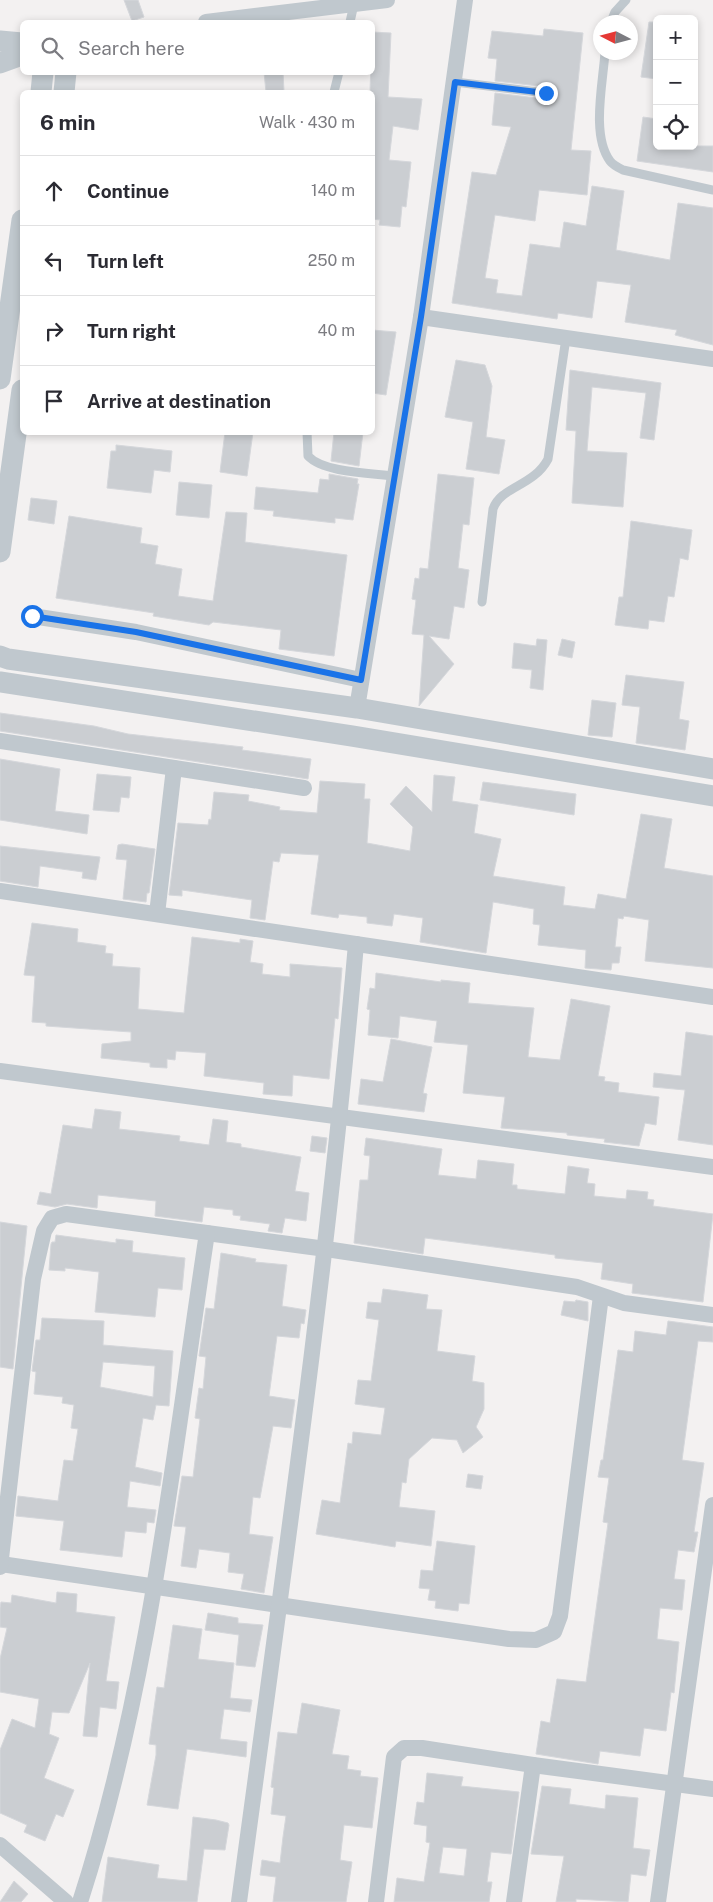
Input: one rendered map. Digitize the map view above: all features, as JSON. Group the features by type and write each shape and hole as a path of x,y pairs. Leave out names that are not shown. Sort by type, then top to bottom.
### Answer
{"street":[{"path":"222,20 387,0"},
{"path":"357,708 421,317 465,0"},
{"path":"0,41 20,43"},
{"path":"0,63 20,56"},
{"path":"40,90 43,75"},
{"path":"64,90 66,75"},
{"path":"0,379 20,234"},
{"path":"421,317 713,359"},
{"path":"0,552 6,472 20,400"},
{"path":"32,616 136,632 361,680"},
{"path":"0,656 8,659 357,708 713,769"},
{"path":"0,682 713,796"},
{"path":"494,760 497,732"},
{"path":"0,741 304,788"},
{"path":"157,914 174,768"},
{"path":"0,892 713,997"},
{"path":"239,1902 326,1249 341,1116 356,944"},
{"path":"0,1071 713,1166"},
{"path":"601,1296 560,1616 554,1632 536,1640 509,1639 0,1565 33,1279 44,1231 52,1218 66,1214 326,1249 577,1287 624,1303 713,1315"},
{"path":"80,1902 100,1841 122,1747 153,1587 207,1233"},
{"path":"658,1902 713,1506"},
{"path":"376,1902 394,1757 404,1748 422,1748 713,1789"},
{"path":"514,1902 533,1765"},
{"path":"0,1845 66,1902"}],"lane":[{"path":"614,15 626,0"},
{"path":"350,20 354,4"},
{"path":"604,60 599,131 605,152 611,163 623,170 713,190"},
{"path":"334,90 338,75"},
{"path":"455,82 546,93"},
{"path":"482,602 493,509 496,499 541,471 548,459 566,338"},
{"path":"307,435 308,456 314,462 325,467 395,476"}],"building":[{"path":"124,0 138,0 144,17 132,20"},
{"path":"649,22 653,22 653,78 641,77"},
{"path":"544,29 583,33 571,150 591,151 587,195 539,190 535,221 495,215 485,278 498,280 496,293 522,296 530,244 560,248 564,222 586,226 592,186 624,191 616,250 670,260 678,203 713,208 713,345 675,335 677,330 625,322 631,285 597,281 592,318 558,313 557,319 452,303 472,172 496,175 511,127 492,125 495,93 545,99 552,94 552,90 547,87 495,81 497,59 488,58 492,31 543,36"},
{"path":"375,32 391,33 388,97 422,99 418,130 393,126 389,160 411,162 406,207 402,206 400,227 379,225 380,220 375,219 375,90 370,90 371,75 375,75"},
{"path":"264,75 283,75 284,90 266,90"},
{"path":"643,117 653,118 653,150 698,150 698,146 713,146 713,172 637,161"},
{"path":"375,330 396,332 386,395 375,393"},
{"path":"456,360 485,365 492,386 486,437 505,440 499,474 466,469 473,422 445,417"},
{"path":"570,370 661,383 654,440 640,438 646,393 592,387 587,451 627,453 623,507 572,503 576,431 566,430"},
{"path":"225,435 253,435 247,476 220,472"},
{"path":"334,435 363,435 359,466 331,461"},
{"path":"116,445 172,451 170,472 154,470 151,493 107,488 111,451 116,451"},
{"path":"329,474 358,479 357,484 359,484 353,520 335,518 335,523 273,516 274,511 254,509 256,487 318,493 320,479 329,480"},
{"path":"438,474 474,478 469,525 463,524 458,568 469,570 464,608 454,606 449,639 429,636 454,664 419,706 424,635 412,634 416,600 412,599 415,578 419,579 420,568 428,569"},
{"path":"179,482 212,485 209,518 176,515"},
{"path":"31,498 57,501 54,524 28,520"},
{"path":"226,512 247,513 245,542 347,555 334,656 279,649 281,630 213,622 209,625 153,616 154,613 56,598 69,516 142,528 140,543 158,546 155,564 182,569 178,596 213,601"},
{"path":"631,521 692,530 688,560 680,558 674,597 668,596 664,622 649,620 648,629 615,625 619,597 623,597"},
{"path":"537,639 547,640 543,690 530,688 532,670 512,668 514,643 536,646"},
{"path":"562,639 575,642 572,658 558,655"},
{"path":"626,675 684,682 679,719 689,721 685,750 636,743 640,707 622,705"},
{"path":"592,700 616,703 612,737 588,735"},
{"path":"0,713 94,726 128,734 243,747 242,750 311,759 308,779 0,731"},
{"path":"0,759 60,769 55,811 89,815 87,834 0,820"},
{"path":"97,774 131,777 129,798 121,797 119,812 93,810"},
{"path":"434,775 455,777 452,801 478,805 474,833 501,839 493,876 565,887 563,905 595,909 598,894 626,899 641,814 672,819 664,868 713,876 713,968 645,961 649,920 624,916 623,919 618,918 615,947 621,947 619,963 612,963 611,970 585,968 586,950 538,945 540,925 533,924 534,909 493,902 486,953 420,942 423,918 394,914 392,926 367,923 367,917 339,914 338,918 311,914 319,855 281,853 279,862 273,861 265,920 250,918 252,900 182,890 182,896 169,895 178,823 208,825 209,819 211,820 214,792 249,795 248,801 280,807 279,810 317,813 320,781 365,784 364,799 370,799 367,843 410,851 413,827 390,804 406,786 432,812"},
{"path":"483,782 576,794 574,815 480,800"},
{"path":"118,845 155,849 146,902 123,899 127,860 116,859"},
{"path":"0,846 100,857 96,880 82,878 83,872 40,866 38,887 0,881"},
{"path":"32,923 78,929 77,942 106,946 105,953 113,954 112,966 140,968 138,1009 184,1013 192,937 240,943 240,939 253,941 250,962 263,964 262,974 290,977 290,964 342,968 338,1019 335,1018 329,1079 293,1075 292,1096 263,1094 264,1083 204,1076 206,1053 176,1051 175,1060 167,1059 167,1068 150,1067 150,1063 101,1058 102,1044 131,1041 131,1032 46,1026 46,1023 32,1022 35,976 24,975"},
{"path":"376,973 441,982 441,980 470,983 468,1003 534,1008 528,1057 560,1060 571,999 610,1006 598,1076 605,1077 604,1081 619,1083 618,1092 659,1097 656,1125 645,1123 639,1146 604,1142 605,1139 567,1135 567,1133 501,1128 505,1097 463,1093 468,1045 434,1042 437,1021 400,1016 398,1038 368,1035 370,1010 367,1009 370,988 375,989"},
{"path":"686,1032 713,1036 713,1145 678,1140 685,1090 653,1087 654,1073 681,1076"},
{"path":"391,1039 432,1047 423,1093 427,1094 424,1112 358,1104 361,1079 383,1082"},
{"path":"95,1109 121,1112 119,1129 180,1136 179,1141 209,1145 213,1119 228,1121 226,1142 241,1144 241,1147 301,1157 295,1191 309,1193 306,1221 285,1218 282,1233 268,1231 270,1224 240,1220 241,1216 233,1215 233,1210 204,1207 202,1222 155,1216 156,1201 98,1195 97,1208 67,1204 55,1207 37,1204 40,1192 51,1194 63,1125 92,1129"},
{"path":"312,1136 327,1138 325,1153 310,1151"},
{"path":"366,1138 442,1149 438,1175 476,1179 478,1160 514,1164 512,1185 517,1185 517,1189 565,1194 568,1166 589,1169 587,1183 595,1184 594,1196 626,1199 627,1190 648,1192 647,1199 654,1200 653,1206 713,1214 703,1302 632,1293 633,1284 601,1279 603,1263 555,1258 555,1255 425,1238 423,1254 354,1243 360,1180 368,1180 370,1156 364,1155"},
{"path":"0,1222 27,1226 13,1369 0,1367"},
{"path":"56,1235 116,1243 116,1239 133,1241 132,1252 185,1258 182,1290 158,1288 155,1317 95,1312 99,1272 65,1268 65,1271 49,1270 51,1244 55,1242"},
{"path":"221,1253 256,1259 255,1262 287,1265 282,1306 306,1310 304,1324 301,1323 299,1338 277,1336 269,1396 295,1400 291,1428 273,1426 260,1498 253,1497 249,1534 273,1537 264,1593 241,1589 244,1574 228,1572 230,1553 199,1549 196,1568 181,1566 186,1527 174,1526 182,1476 193,1477 200,1419 195,1418 199,1388 203,1389 206,1357 199,1356 206,1308 214,1309"},
{"path":"383,1289 428,1295 426,1309 442,1310 437,1351 475,1356 472,1381 484,1383 484,1409 476,1427 483,1437 463,1453 457,1440 432,1438 409,1459 406,1483 402,1482 399,1507 435,1511 431,1546 396,1541 395,1547 316,1534 322,1500 340,1503 348,1443 352,1444 353,1432 381,1435 385,1408 355,1404 358,1380 371,1381 379,1320 366,1318 368,1302 381,1303"},
{"path":"576,1300 588,1302 588,1321 561,1315 564,1301 575,1302"},
{"path":"42,1318 104,1321 103,1345 173,1351 169,1406 156,1405 153,1420 143,1418 135,1467 162,1473 160,1486 130,1481 127,1507 156,1510 154,1523 147,1522 146,1533 125,1531 122,1557 60,1550 64,1521 16,1516 18,1496 58,1501 64,1460 73,1461 78,1429 71,1428 74,1405 62,1403 63,1397 34,1394 36,1372 32,1371 36,1340 40,1340","holes":["103,1362 155,1366 153,1397 100,1387"]},
{"path":"668,1321 713,1327 713,1342 698,1341 682,1460 704,1463 694,1532 698,1532 694,1552 678,1550 674,1579 685,1580 682,1610 660,1608 657,1639 679,1642 674,1693 671,1692 666,1731 644,1728 640,1756 600,1751 598,1764 536,1754 541,1721 550,1723 557,1679 586,1682 608,1523 603,1522 609,1478 598,1477 601,1460 603,1460 618,1350 633,1352 635,1331 666,1335"},
{"path":"468,1474 483,1476 481,1489 466,1487"},
{"path":"437,1541 475,1546 469,1604 459,1603 458,1611 435,1608 436,1601 428,1600 430,1589 419,1588 421,1570 433,1571"},
{"path":"57,1592 77,1594 76,1612 115,1617 106,1681 119,1682 116,1709 100,1707 97,1737 83,1736 90,1663 69,1713 52,1712 49,1734 59,1738 44,1778 74,1790 63,1817 56,1814 45,1841 24,1832 27,1825 0,1813 0,1750 12,1719 35,1728 39,1699 0,1692 0,1659 7,1628 0,1627 0,1608 1,1602 11,1603 12,1595 56,1603"},
{"path":"208,1613 238,1618 238,1623 263,1625 255,1667 236,1665 239,1635 205,1630"},
{"path":"173,1625 202,1629 198,1659 234,1663 230,1698 252,1700 250,1712 224,1709 220,1739 247,1742 246,1757 187,1749 178,1809 147,1805 156,1755 156,1745 149,1744 157,1687 164,1688"},
{"path":"302,1703 340,1710 332,1754 349,1756 347,1769 361,1771 360,1776 378,1778 372,1828 344,1825 340,1860 352,1862 346,1902 273,1902 276,1877 260,1875 262,1860 280,1863 286,1816 271,1814 274,1788 271,1787 278,1732 297,1734"},
{"path":"427,1773 463,1777 461,1786 519,1792 511,1854 491,1852 487,1882 492,1882 489,1902 394,1902 397,1878 424,1882 430,1843 426,1842 427,1826 414,1824 417,1802 424,1803","holes":["443,1847 467,1849 464,1876 439,1873"]},
{"path":"542,1786 571,1789 569,1804 605,1809 606,1795 638,1798 633,1848 650,1850 646,1876 631,1874 628,1902 576,1899 576,1902 556,1902 564,1856 531,1854"},
{"path":"193,1817 216,1820 228,1823 229,1825 225,1850 204,1849 197,1902 102,1902 108,1857 159,1865 157,1878 187,1881"},
{"path":"14,1881 28,1894 21,1902 0,1902"}],"route":[{"path":"32,616 136,632 361,680 421,317 455,82 546,93"}]}
